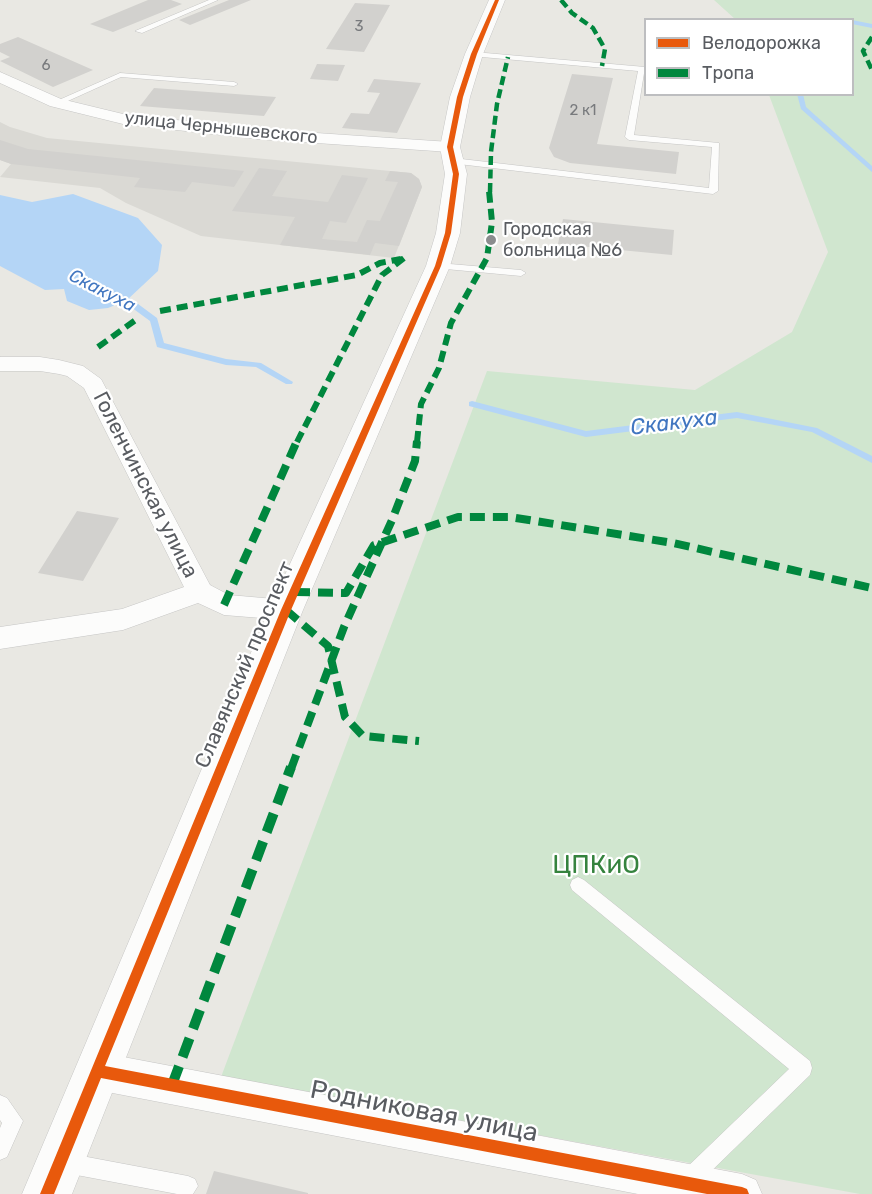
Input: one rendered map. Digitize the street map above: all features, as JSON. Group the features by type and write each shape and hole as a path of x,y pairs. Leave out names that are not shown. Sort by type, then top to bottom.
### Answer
{"street":[{"name":"Славянский проспект","path":"47,1194 286,610 438,266 448,233 456,174 452,154 460,96 474,54 498,0"},
{"name":"улица Чернышевского","path":"0,77 56,103 123,120 452,154"},
{"name":"Голенчинская улица","path":"0,364 39,364 59,367 75,371 93,384 200,592 224,605 286,610"},
{"path":"0,638 123,619 200,592"},
{"name":"Родниковая улица","path":"97,1071 742,1194"}],"lane":[{"path":"140,31 215,0"},
{"path":"452,154 713,191 716,145 629,137 642,69 474,54"},
{"path":"56,103 120,75 234,84"},
{"path":"438,266 521,273"},
{"path":"578,885 803,1068 685,1184"},
{"path":"0,1105 13,1121 0,1150"},
{"path":"60,1162 188,1186"}],"shaded area":[{"path":"0,122 47,138 411,173 419,179 422,187 394,258 201,236 126,203 100,188 0,177 11,164 0,160"}],"green space":[{"name":"ЦПКиО","path":"714,0 872,0 872,1194 860,1194 221,1077 487,371 695,390 792,332 828,252 769,96 854,96 854,18 734,18"}],"water":[{"path":"73,194 138,218 162,245 158,271 127,300 108,308 89,310 67,301 64,289 45,290 0,266 0,195 32,202"}],"building":[{"path":"148,0 171,0 182,4 113,32 90,24"},
{"path":"229,0 251,0 190,25 179,20"},
{"path":"355,3 390,5 364,52 326,49"},
{"path":"18,37 93,70 53,87 0,61 10,57 0,52 0,44"},
{"path":"317,64 345,65 338,81 310,79"},
{"path":"572,74 613,78 597,144 679,152 676,174 570,163 554,157 549,148"},
{"path":"374,79 421,83 397,133 342,128 351,113 369,114 380,93 367,92"},
{"path":"154,88 276,97 264,116 140,106"},
{"path":"0,140 28,149 244,171 234,187 192,182 185,192 134,187 140,178 11,164 0,160"},
{"path":"259,168 287,171 272,196 328,202 342,175 368,178 346,223 330,221 322,239 357,242 367,220 380,221 398,182 385,181 390,171 411,173 419,179 422,187 399,246 375,243 370,255 280,245 295,217 232,211"},
{"path":"563,219 674,230 672,255 558,244"},
{"path":"77,511 119,518 83,581 38,573"},
{"path":"214,1171 308,1193 308,1194 206,1194"}],"waterway":[{"path":"854,22 872,26"},
{"path":"800,96 803,108 872,170"},
{"name":"Скакуха","path":"114,295 127,300 154,320 160,345 226,362 258,365 289,382"},
{"name":"Скакуха","path":"472,404 586,434 737,415 814,430 872,460"}],"marked path":[{"path":"561,0 572,13 593,28 605,49 602,66"},
{"path":"872,37 863,51 872,70"},
{"path":"172,1085 344,627 392,520 415,461 421,404 439,368 451,323 487,258 492,222 489,185 491,152 497,104 508,57"},
{"path":"224,605 309,415 382,275 404,258"},
{"path":"160,311 357,275 380,263 401,259"},
{"path":"98,347 137,319"},
{"path":"295,592 346,593 374,545 458,517 510,517 673,543 872,588"},
{"path":"286,610 328,646 345,717 363,736 419,741"}],"cycle path":[{"path":"47,1194 286,610 438,266 448,233 456,174 450,147 460,97 474,54 497,0"},
{"path":"97,1071 742,1194"}],"place":[{"name":"Городская больница №6","path":"491,240"}]}
